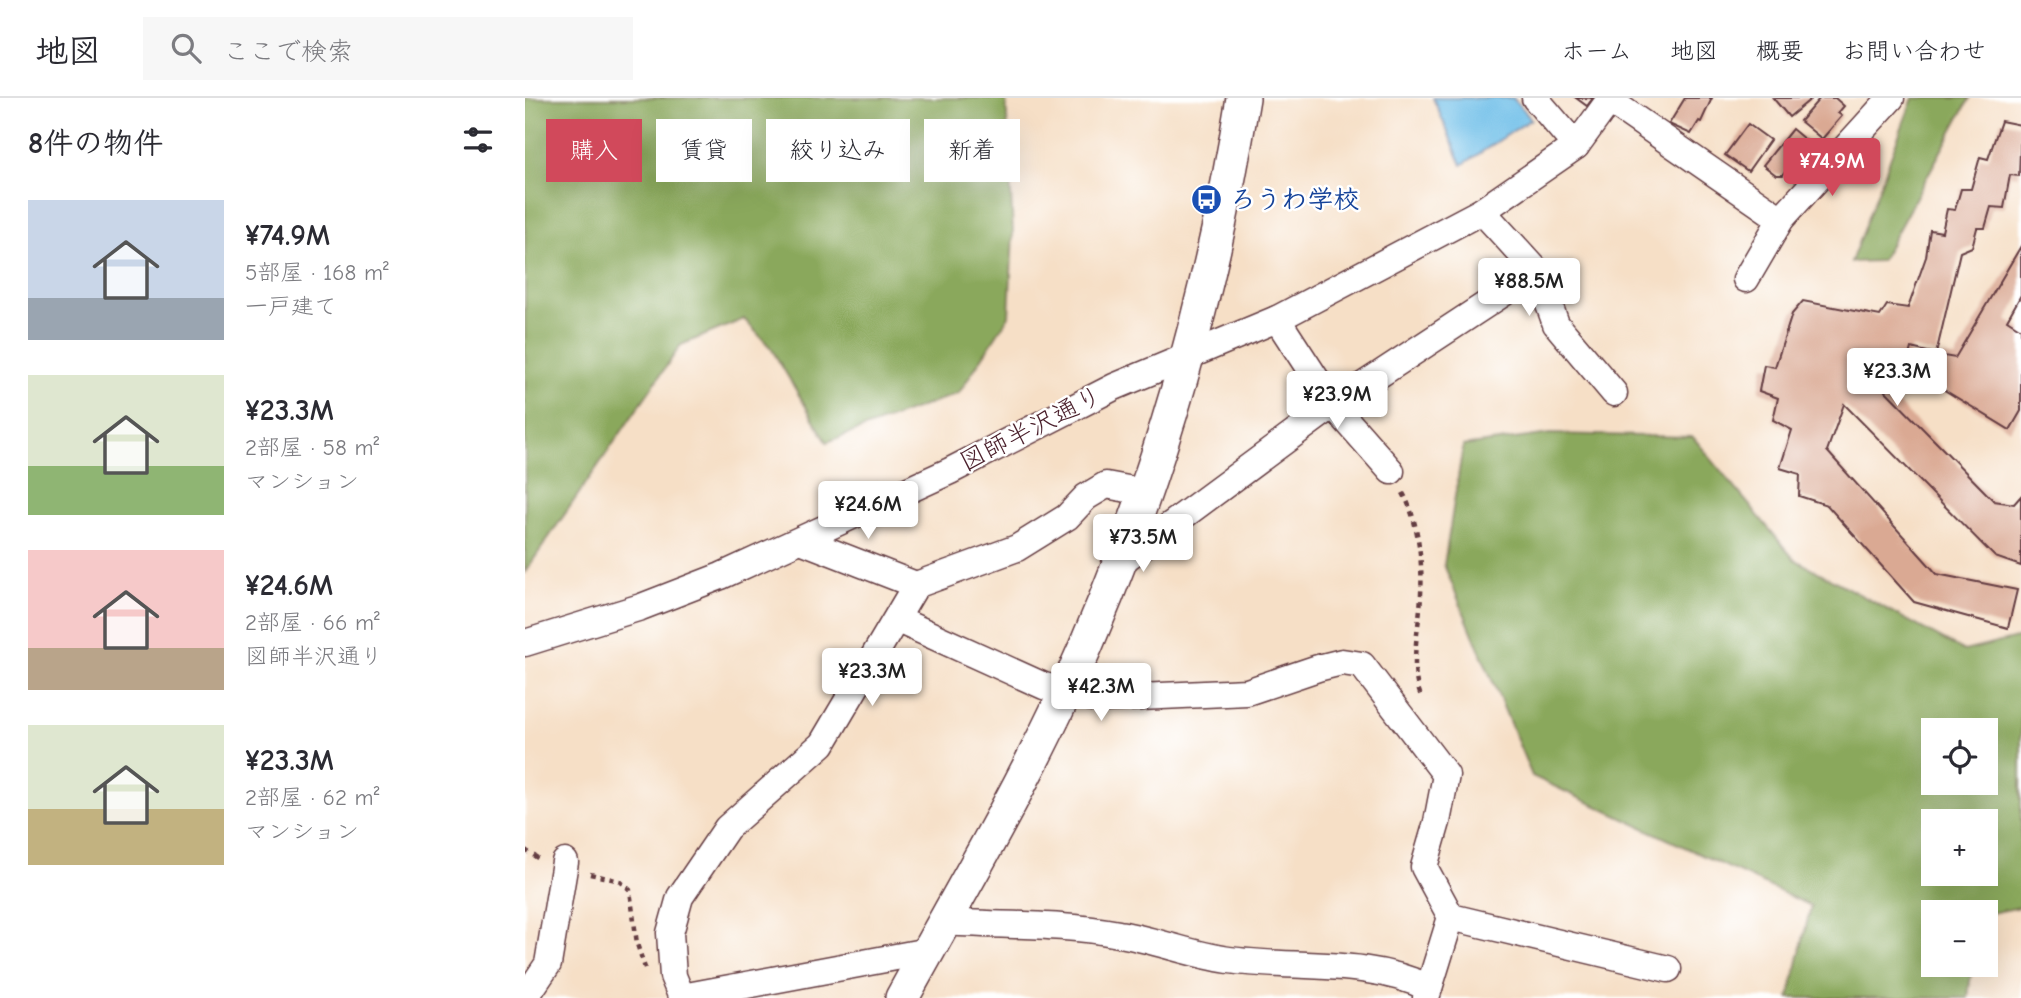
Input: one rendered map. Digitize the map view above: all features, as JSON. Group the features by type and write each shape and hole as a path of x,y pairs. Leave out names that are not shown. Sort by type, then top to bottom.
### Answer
{"main road":[{"path":"902,998 1065,694 1118,564 1187,357 1228,192 1243,98"}],"street":[{"path":"1535,98 1576,146"},
{"path":"1746,279 1781,219 1891,98"},
{"name":"図師半沢通り","path":"525,643 641,607 803,541 1114,387 1277,319 1482,211 1576,146 1610,99"},
{"path":"1610,99 1781,219"},
{"path":"1482,211 1537,271 1556,324 1614,393"},
{"path":"1118,564 1333,405 1537,271"},
{"path":"1277,319 1333,405 1391,471"},
{"path":"803,541 916,585 1017,548 1067,517 1086,498 1106,485 1144,492"},
{"path":"916,585 898,620 822,744 727,828 680,897 670,933 673,976 682,998 927,951"},
{"path":"898,620 1065,694 1097,699 1247,692 1342,662 1362,665 1446,775 1437,822 1424,867 1451,917 1427,993 1412,980 1364,970 1227,960 1095,930 943,922"},
{"path":"525,998 548,964 564,867"},
{"path":"1451,917 1668,970"}],"path":[{"path":"1391,471 1413,511 1422,590 1415,681 1426,706"},
{"path":"564,867 620,881 631,890 637,944 643,966 655,986 671,997 682,998"}],"green space":[{"path":"525,98 1006,98 1007,119 924,119 924,182 1010,182 1013,233 1009,316 959,393 827,442 771,348 744,319 681,345 525,572"},
{"path":"1913,98 1970,98 1881,261 1851,262"},
{"path":"1550,434 1693,437 1794,559 1964,651 2021,637 2021,907 1998,912 1998,900 1921,900 1921,977 1970,977 1968,998 1789,998 1811,906 1532,776 1444,565 1463,446"}],"water":[{"path":"1433,98 1513,98 1531,119 1462,165"}],"building":[{"path":"1576,98 1593,98 1587,106"},
{"path":"1685,98 1712,98 1701,122 1699,121 1691,134 1669,124"},
{"path":"1773,98 1812,98 1789,117"},
{"path":"1820,98 1835,98 1844,106 1838,113 1842,116 1822,139 1800,121"},
{"path":"2001,121 2021,125 2019,176 2010,175 2004,208 1991,207 1985,228 1977,228 1972,247 1960,252 1936,354 1911,348 1906,367 1879,364 1872,377 1994,501 2014,504 2021,496 2021,566 1995,557 1844,404 1827,451 1937,574 2017,590 2008,628 1914,602 1827,505 1799,496 1800,474 1780,468 1792,430 1773,420 1778,398 1759,391 1764,365 1775,367 1792,314 1803,301 1880,316 1887,305 1908,308 1926,257 1930,230 1942,232 1947,209 1955,210 1961,189 1971,189 1980,157 1988,159"},
{"path":"1748,124 1770,140 1748,171 1725,155"},
{"path":"1792,129 1816,149 1799,169 1792,163 1783,175 1776,175 1763,165"},
{"path":"2021,246 2021,295 2007,320 2021,329 2021,411 2010,430 1928,380 1944,356 1955,358"}],"place":[{"name":"ろうわ学校","path":"1207,200"}]}
